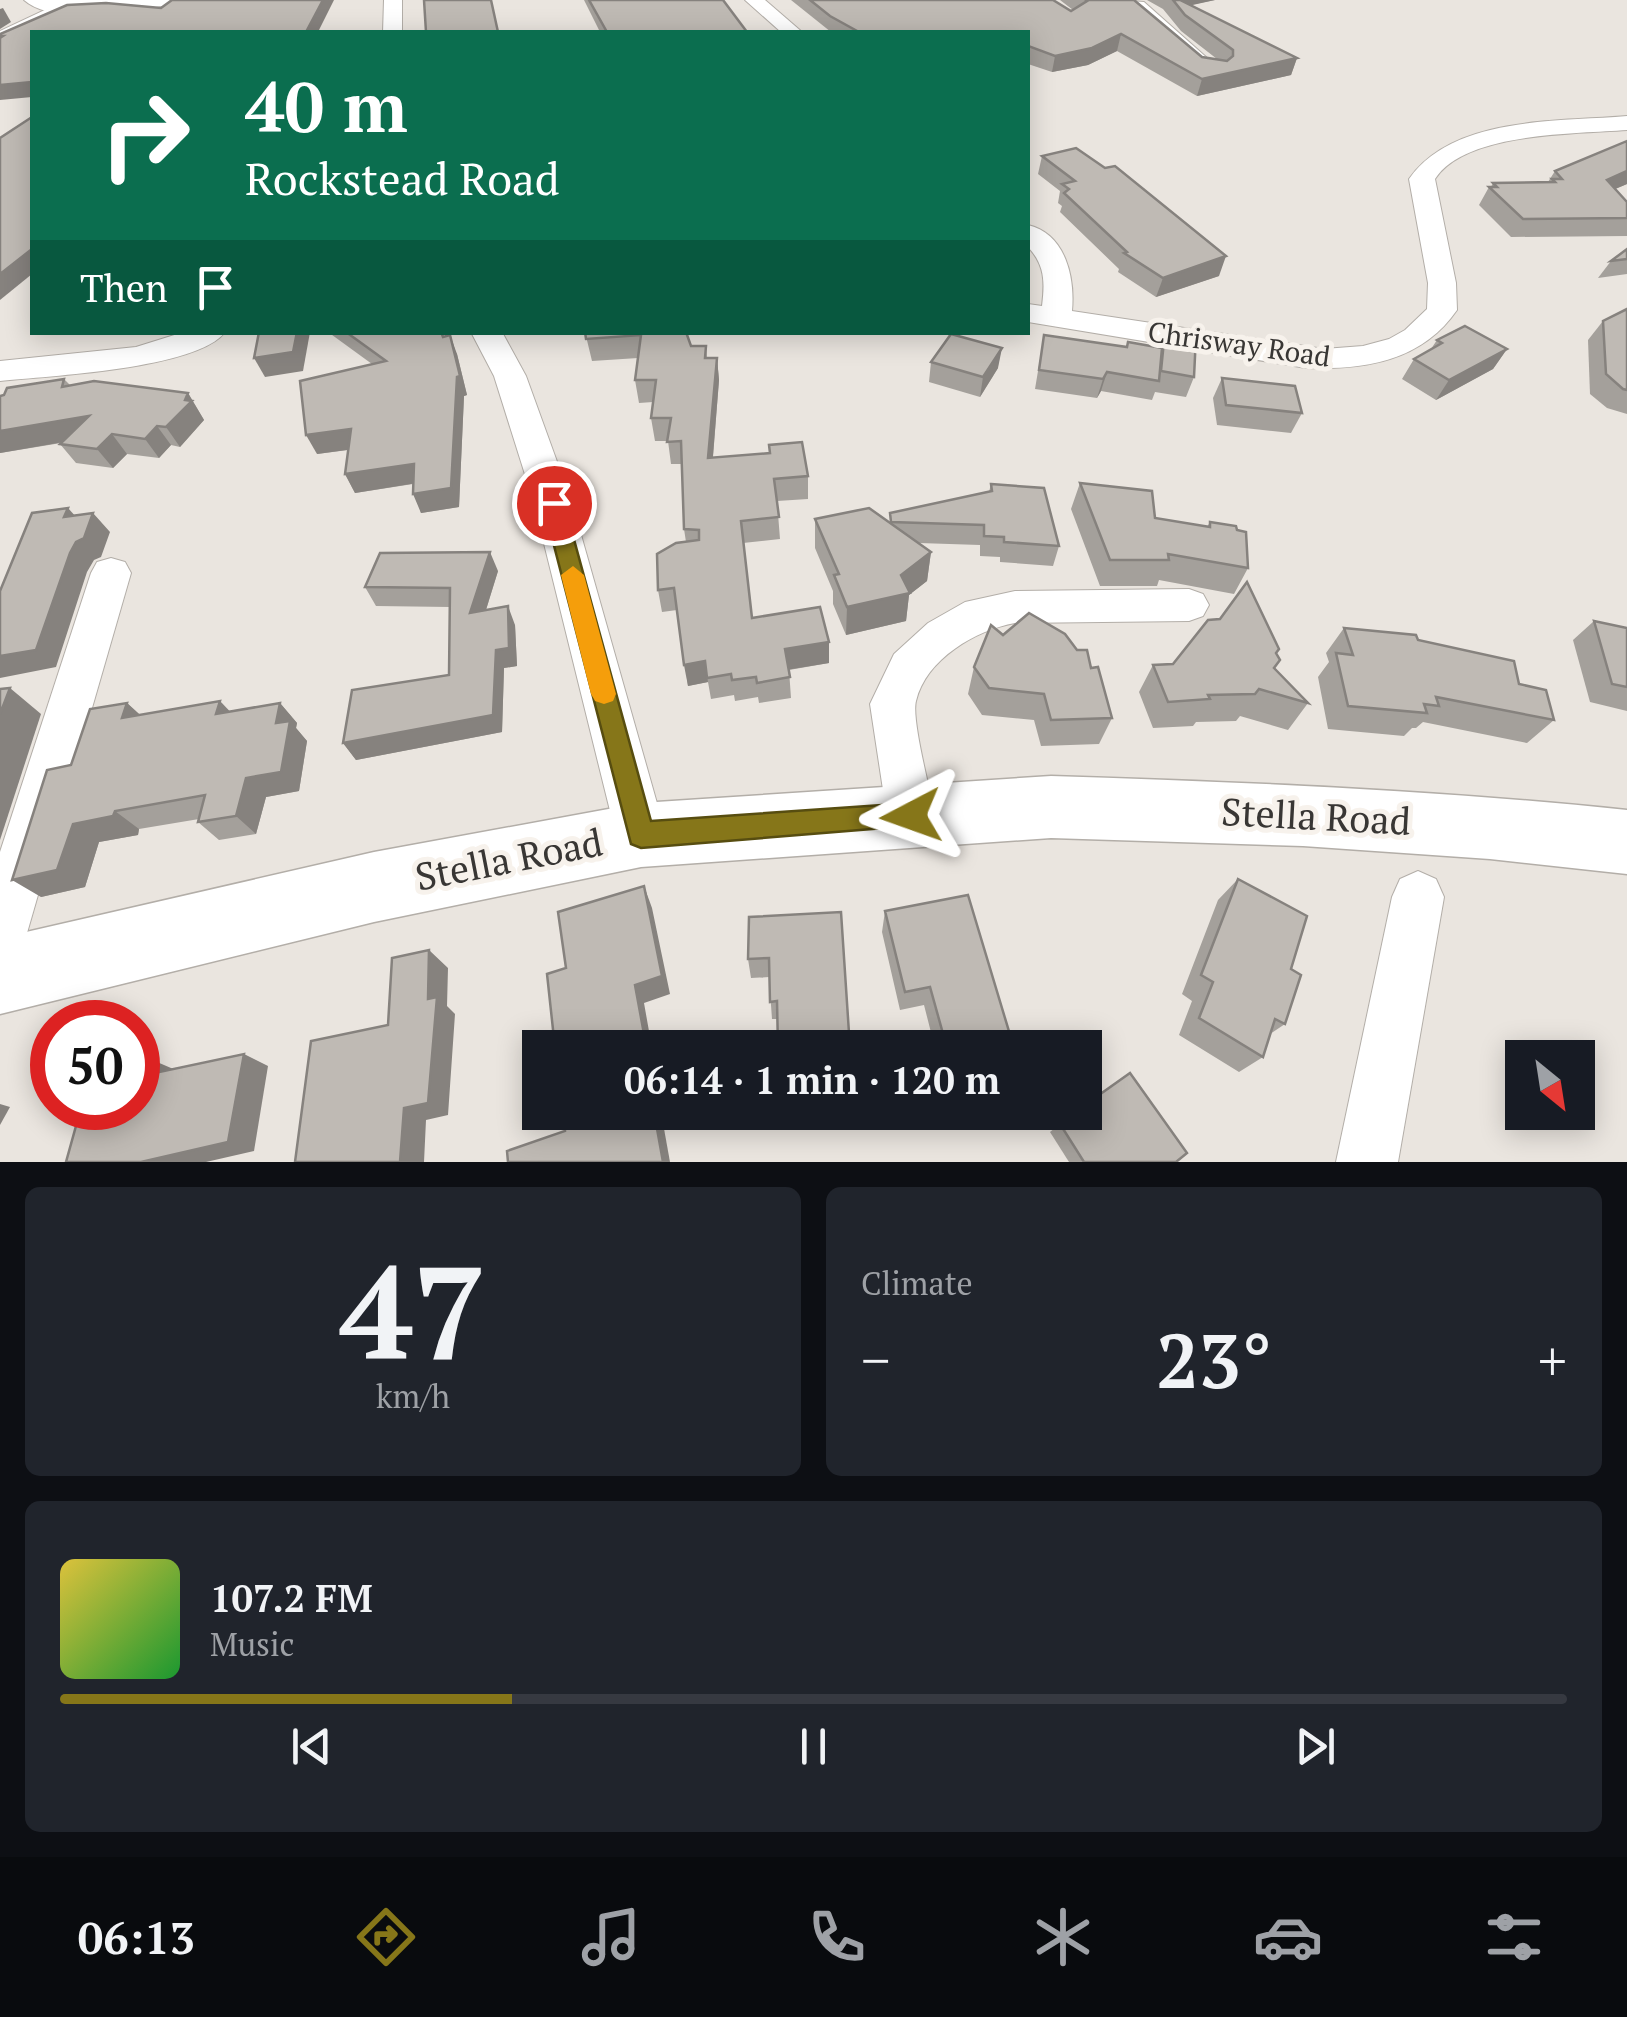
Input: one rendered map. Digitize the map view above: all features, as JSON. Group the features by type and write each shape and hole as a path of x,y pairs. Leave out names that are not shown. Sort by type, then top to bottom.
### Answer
{"main road":[{"name":"Stella Road","path":"0,976 374,887 641,835 1051,807 1238,812 1490,827 1627,842"}],"street":[{"path":"33,0 43,5 164,0"},
{"path":"393,0 393,30"},
{"path":"754,0 790,30"},
{"path":"1126,0 1154,16 1171,38 1214,70"},
{"path":"0,40 78,3"},
{"name":"Chrisway Road","path":"1042,315 1306,358 1373,355 1422,332 1442,310 1442,283 1422,180 1429,165 1452,152 1492,139 1627,123"},
{"path":"1030,235 1058,269 1042,315"},
{"path":"0,371 148,354 205,335"},
{"path":"488,335 510,376 554,503 641,835"},
{"path":"0,933 111,573"},
{"path":"911,816 892,704 909,667 944,635 980,613 1015,607 1189,605"},
{"path":"1367,1162 1418,897"}],"building":[{"path":"172,0 323,0 307,30 30,30 30,82 0,85 0,34 67,5 106,3 161,8"},
{"path":"424,0 491,0 498,30 426,30"},
{"path":"589,0 723,0 746,30 606,30"},
{"path":"810,0 1053,0 1071,11 1085,0 1134,0 1202,57 1227,61 1233,56 1233,50 1185,15 1173,0 1180,0 1297,58 1202,79 1121,34 1092,48 1055,56 1030,47 1030,30 855,30"},
{"path":"30,118 30,251 0,274 0,138"},
{"path":"1627,141 1627,171 1607,180 1627,202 1627,218 1523,219 1489,187 1497,187 1493,183 1555,182 1552,179 1562,179 1555,171"},
{"path":"1076,148 1105,168 1115,166 1226,256 1163,278 1124,253 1127,252 1064,193 1069,189 1062,184 1075,181 1042,156"},
{"path":"1627,249 1627,259 1611,261"},
{"path":"1627,309 1627,390 1606,374 1603,321"},
{"path":"1465,326 1507,349 1449,380 1414,359 1442,343 1437,340"},
{"path":"1165,331 1196,336 1194,377 1161,371"},
{"path":"258,335 296,335 293,352 254,358"},
{"path":"350,335 450,335 460,376 451,488 413,494 414,464 345,474 351,429 306,435 300,381 386,361"},
{"path":"585,335 641,335 586,339"},
{"path":"641,335 687,335 691,346 706,346 705,358 717,358 708,458 770,453 769,445 802,442 808,476 774,479 779,517 741,521 752,618 820,607 829,642 785,649 790,677 757,683 756,677 732,680 731,674 707,678 705,661 684,665 674,588 658,590 657,554 676,543 699,540 699,530 684,529 681,441 667,442 671,418 651,418 656,380 635,380"},
{"path":"950,335 1002,348 983,377 931,362"},
{"path":"1044,335 1162,348 1159,381 1107,372 1103,379 1039,370"},
{"path":"1222,378 1295,386 1302,413 1226,405"},
{"path":"64,379 62,387 94,381 188,393 185,400 192,401 166,427 157,426 145,439 112,434 97,449 60,444 89,416 0,431 0,396 7,388"},
{"path":"1080,483 1152,491 1155,518 1210,527 1210,522 1236,526 1246,532 1248,568 1168,554 1169,560 1110,560"},
{"path":"991,484 1044,488 1059,546 1004,542 1004,537 984,536 984,525 891,522 890,513 992,491"},
{"path":"68,508 64,517 93,513 84,538 76,542 70,553 36,650 0,656 0,591 32,513"},
{"path":"869,508 931,552 901,575 910,593 847,607 834,575 839,574 815,519"},
{"path":"490,552 470,613 508,606 509,648 496,650 493,715 343,743 352,690 449,675 450,588 365,587 380,553"},
{"path":"1247,582 1279,649 1276,653 1280,660 1274,668 1308,703 1259,689 1255,694 1208,695 1210,699 1168,702 1153,665 1173,664 1208,620 1220,619"},
{"path":"1029,613 1065,634 1077,650 1087,650 1091,668 1098,667 1112,718 1051,720 1044,694 989,688 974,667 991,625 1003,635"},
{"path":"1594,621 1627,628 1627,687 1612,684"},
{"path":"1344,628 1416,635 1418,640 1514,661 1519,684 1546,690 1554,720 1436,697 1439,706 1424,704 1427,713 1348,706 1336,653 1353,655"},
{"path":"10,688 0,714 0,689"},
{"path":"220,701 216,714 280,703 276,723 290,721 281,772 246,778 236,816 198,822 205,795 115,811 113,816 73,824 57,870 12,880 47,770 71,765 90,709 127,703 122,718"},
{"path":"1238,879 1307,916 1291,969 1301,975 1285,1024 1275,1019 1263,1057 1199,1018 1213,982 1201,975"},
{"path":"644,886 662,976 635,985 643,1030 553,1030 547,974 566,968 558,912"},
{"path":"968,895 1009,1030 942,1030 930,987 905,992 885,911"},
{"path":"841,912 849,1030 778,1030 777,1001 770,1002 769,958 748,959 749,917"},
{"path":"429,950 428,999 437,997 428,1103 404,1108 400,1162 295,1162 311,1041 388,1025 392,958"},
{"path":"244,1054 228,1142 141,1162 66,1162 75,1130 160,1130 160,1072"},
{"path":"1130,1073 1187,1153 1176,1162 1084,1162 1064,1130 1102,1130 1102,1093"},
{"path":"657,1130 663,1162 508,1162 507,1151 565,1131"}],"slow traffic":[{"path":"573,575 604,694"}],"route":[{"path":"554,503 641,835 911,816"}]}
